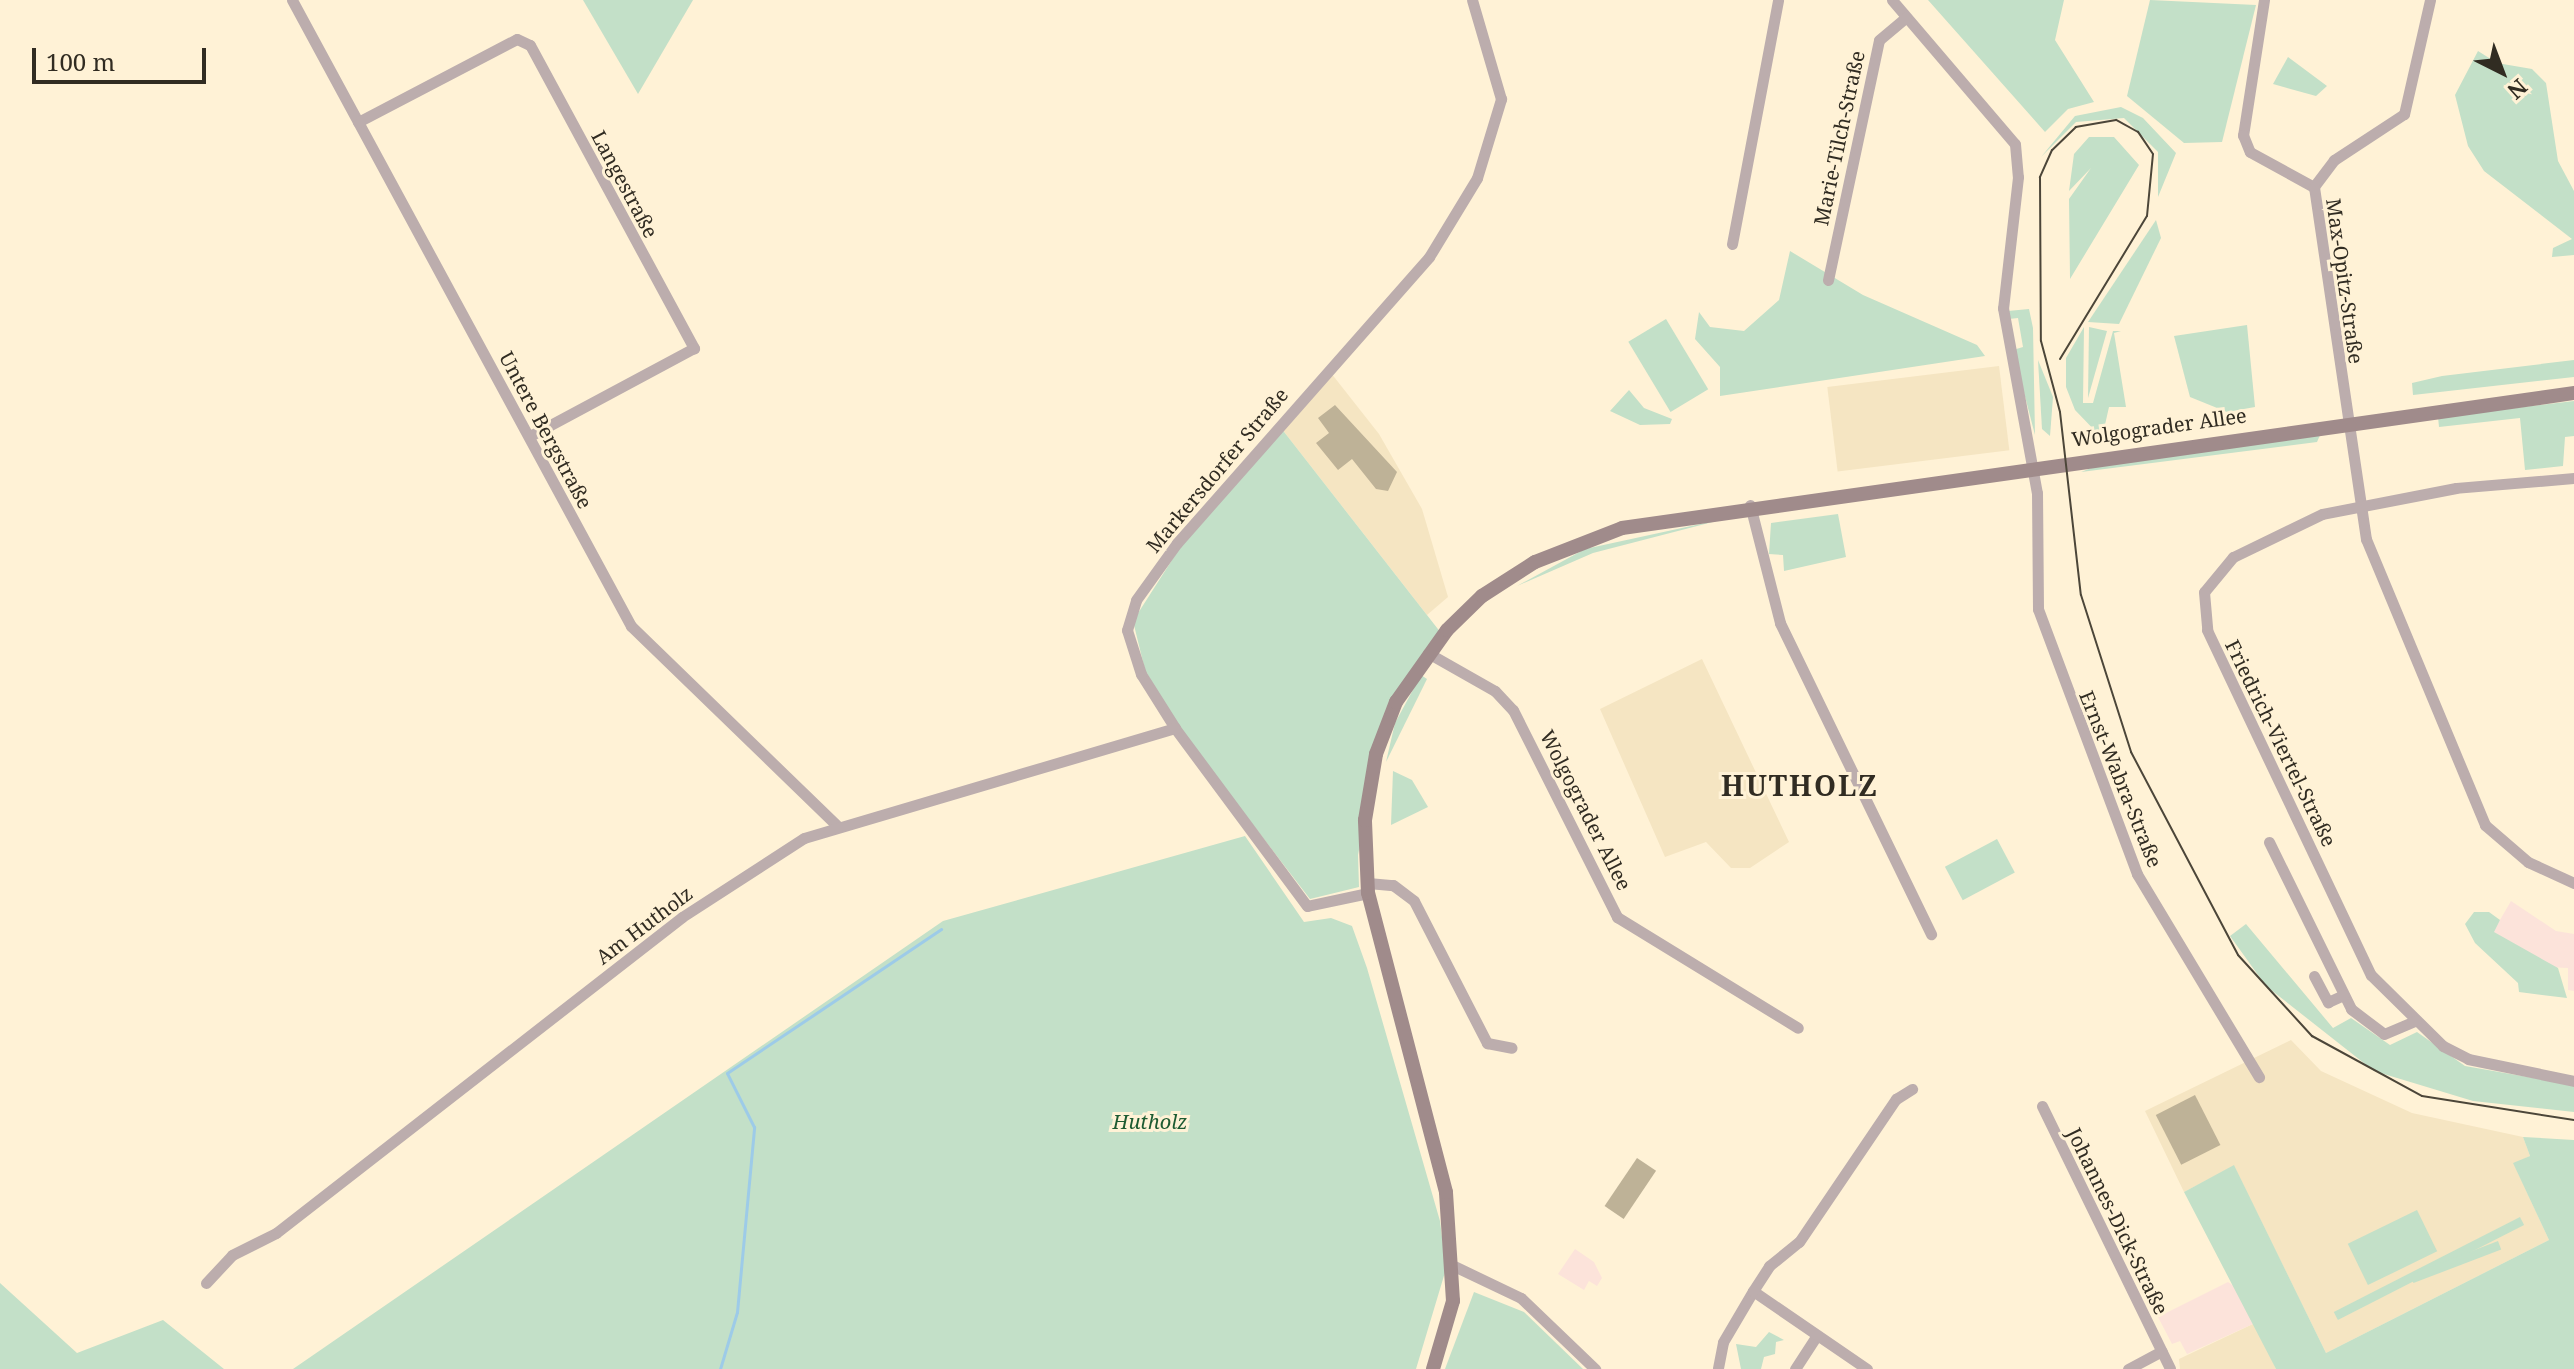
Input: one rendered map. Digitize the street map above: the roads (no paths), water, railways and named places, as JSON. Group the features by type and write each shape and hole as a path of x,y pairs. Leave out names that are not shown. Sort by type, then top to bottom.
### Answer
{"main road":[{"name":"Wolgograder Allee","path":"1433,1369 1453,1301 1454,1266 1446,1192 1368,888 1365,820 1376,754 1396,702 1428,653 1482,596 1567,547 1622,528 1750,505 2350,421 2574,393"}],"street":[{"name":"Untere Bergstraße","path":"292,0 631,626 836,825"},
{"name":"Markersdorfer Straße","path":"1368,888 1307,906 1175,728 1134,658 1131,611 1288,409 1429,257 1477,178 1501,99 1472,0"},
{"path":"1732,244 1778,0"},
{"path":"1892,0 2015,144 2003,308 2031,466"},
{"path":"2264,0 2243,135 2250,152 2314,187"},
{"name":"Max-Opitz-Straße","path":"2350,421 2314,187 2334,160 2404,114 2430,0"},
{"name":"Marie-Tilch-Straße","path":"1828,280 1879,40 1906,17"},
{"name":"Langestraße","path":"358,122 517,39 530,45 694,348 530,436"},
{"path":"2350,421 2370,557 2483,822 2528,862 2574,883"},
{"name":"Ernst-Wabra-Straße","path":"2031,466 2038,609 2084,739 2137,874 2259,1077"},
{"name":"Friedrich-Viertel-Straße","path":"2574,478 2362,504 2322,514 2233,557 2204,592 2207,630 2371,975 2415,1021 2468,1059 2574,1081"},
{"path":"1750,505 1780,623 1931,934"},
{"name":"Wolgograder Allee","path":"1428,653 1495,691 1513,710 1617,917 1798,1028"},
{"name":"Am Hutholz","path":"206,1283 232,1255 276,1233 682,917 836,825 1175,728"},
{"path":"2269,842 2344,995 2370,1030 2397,1033 2415,1021"},
{"path":"1368,888 1393,885 1414,901 1487,1043 1512,1048"},
{"path":"2314,976 2328,1002 2344,995"},
{"path":"1718,1368 1723,1342 1769,1266 1799,1242 1896,1099 1912,1089"},
{"name":"Johannes-Dick-Straße","path":"2042,1106 2170,1369"},
{"path":"1454,1266 1521,1298 1595,1369"},
{"path":"1753,1291 1867,1369"},
{"path":"1795,1369 1817,1335"},
{"path":"2128,1369 2162,1351"}],"waterway":[{"path":"720,1369 737,1312 754,1127 727,1073 941,929"}],"tram line":[{"path":"2060,359 2147,216 2153,154 2138,132 2116,120 2076,127 2052,150 2040,177 2041,341 2060,412 2081,595 2131,752 2238,955 2312,1036 2422,1096 2574,1120"}],"district":[{"name":"HUTHOLZ","path":"1800,785"}],"park label":[{"name":"Hutholz","path":"1150,1121"}]}
